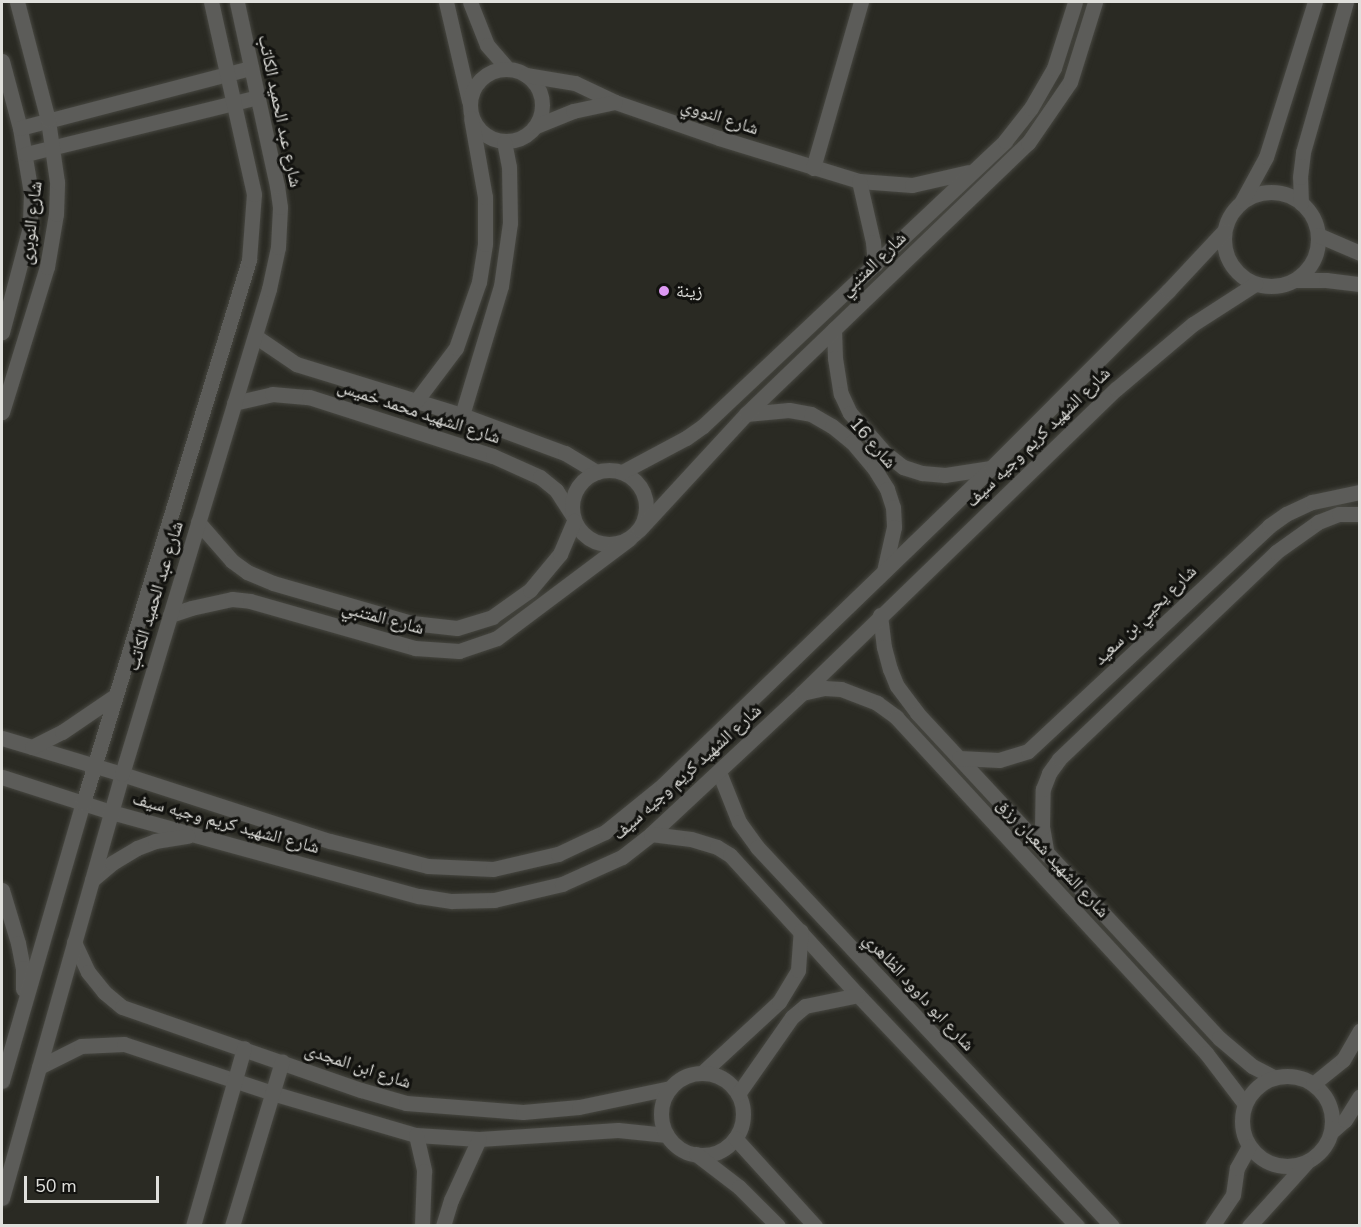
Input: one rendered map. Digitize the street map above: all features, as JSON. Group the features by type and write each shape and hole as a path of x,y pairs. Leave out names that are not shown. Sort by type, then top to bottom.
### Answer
{"street":[{"name":"شارع النوبرى","path":"2,412 46,267 56,214 57,182 54,147 17,2"},
{"name":"شارع عبد الحميد الكاتب","path":"2,1081 115,696 249,260 254,194 211,2"},
{"name":"شارع عبد الحميد الكاتب","path":"2,1198 122,774 255,336 276,258 280,207 237,2"},
{"path":"416,401 456,348 479,282 485,243 485,197 470,110 446,2"},
{"path":"470,2 488,45 507,68"},
{"path":"813,168 861,2"},
{"name":"شارع المتنبي","path":"622,472 686,438 703,426 1005,141 1054,68 1075,2"},
{"name":"شارع المتنبي","path":"170,615 221,601 250,601 415,648 459,651 497,638 634,534 746,414 1028,143 1070,82 1095,2"},
{"path":"1315,2 1269,150 1260,172 1234,210 1224,231 1224,247 1230,263 1240,276 1255,284 1269,287 1295,280 1326,280 1359,284"},
{"path":"1301,203 1300,177 1303,152 1346,2"},
{"name":"شارع النوبرى","path":"2,68 20,128 32,193 30,227 2,333"},
{"path":"20,128 251,68"},
{"path":"507,68 526,75 536,85 542,98 542,112 536,126 528,135 504,142 490,139 479,130 470,110 473,89 481,78 493,70 507,68"},
{"name":"شارع النووي","path":"526,75 575,83 615,102 813,168 859,181 912,185 974,170"},
{"path":"26,154 258,97"},
{"path":"536,126 573,111 615,102"},
{"path":"462,415 501,286 510,224 509,167 504,142"},
{"path":"859,181 873,242 875,265"},
{"path":"1242,201 1256,194 1272,192 1287,195 1301,203 1309,212 1318,235 1316,253 1308,268 1295,280"},
{"name":"شارع الشهيد كريم وجيه سيف","path":"2,738 330,841 387,857 459,870 493,870 532,862 588,842 628,815 689,761 991,468 1168,291 1224,231"},
{"path":"1318,235 1359,253"},
{"name":"شارع الشهيد كريم وجيه سيف","path":"2,777 111,812 419,896 452,901 494,900 562,884 622,857 651,834 802,693 1116,389 1193,324 1255,284"},
{"name":"شارع 16","path":"834,329 835,358 841,394 855,420 885,453 903,467 922,473 945,475 991,468"},
{"name":"شارع الشهيد محمد خميس","path":"255,336 296,364 462,415 565,453 597,472"},
{"name":"شارع الشهيد محمد خميس","path":"234,403 272,394 309,397 492,456 540,477 556,490 573,518"},
{"name":"شارع 16","path":"746,414 789,410 811,414 832,426 852,442 874,468 887,489 893,507 894,527 883,572"},
{"path":"609,470 622,472 634,479 644,497 645,518 634,534 617,544 604,544 591,540 581,532 573,518 573,497 582,482 597,472 609,470"},
{"name":"شارع يحيي بن سعيد","path":"959,758 999,760 1028,751 1269,526 1286,514 1312,502 1359,492"},
{"path":"1047,855 1042,828 1043,789 1049,773 1059,759 1276,552 1318,522 1339,514 1359,514"},
{"name":"شارع المتنبي","path":"198,522 232,561 247,572 273,583 412,623 457,628 492,616 530,590 561,554 573,518"},
{"name":"شارع الشهيد شعبان رزق","path":"880,615 884,647 897,686 911,707 1219,1038 1252,1066 1274,1077"},
{"name":"شارع الشهيد شعبان رزق","path":"802,693 824,688 842,689 877,703 896,717 1206,1053 1245,1104"},
{"path":"32,747 62,732 115,696"},
{"name":"شارع ابو داوود الظاهري","path":"719,772 739,822 757,848 1112,1226"},
{"path":"989,818 1001,804"},
{"path":"651,834 691,839 717,847 730,855 858,995 1077,1226"},
{"path":"92,880 112,863 137,848 155,842 194,835"},
{"path":"2,890 10,912 23,968 22,1010"},
{"path":"702,1073 779,1002 798,970 801,931"},
{"name":"شارع ابن المجدى","path":"74,942 88,972 104,992 122,1007 361,1090 406,1103 523,1112 579,1107 670,1088"},
{"path":"738,1094 792,1017 805,1006 858,995"},
{"path":"1313,1084 1343,1060 1359,1030"},
{"path":"39,1067 81,1046 124,1044 272,1093 416,1135 479,1139 618,1130 667,1135"},
{"path":"193,1226 244,1048"},
{"path":"232,1226 282,1061"},
{"path":"696,1154 711,1154 725,1148 735,1137 742,1116 738,1094 729,1083 717,1076 702,1073 690,1074 670,1088 661,1111 667,1135 674,1144 696,1154 740,1186 778,1226"},
{"path":"1306,1162 1296,1166 1274,1165 1256,1154 1249,1146 1242,1127 1245,1104 1262,1083 1274,1077 1294,1077 1313,1084 1329,1105 1331,1132"},
{"path":"1249,1226 1306,1162 1326,1144 1331,1132 1345,1120 1359,1096"},
{"path":"416,1135 424,1171 428,1224"},
{"path":"735,1137 815,1226"},
{"path":"443,1226 451,1200 479,1139"},
{"path":"1212,1226 1233,1195 1237,1168 1249,1146"}],"place":[{"name":"زينة","path":"664,291"}]}
